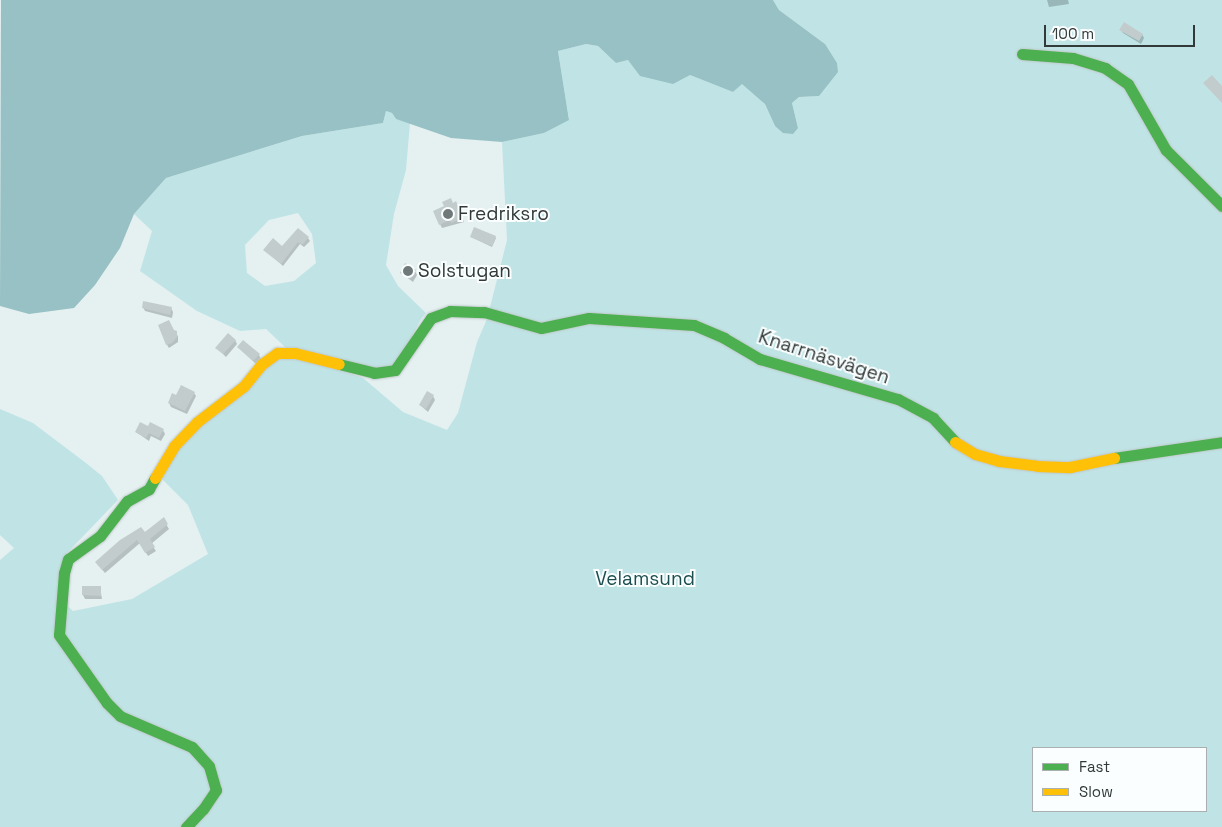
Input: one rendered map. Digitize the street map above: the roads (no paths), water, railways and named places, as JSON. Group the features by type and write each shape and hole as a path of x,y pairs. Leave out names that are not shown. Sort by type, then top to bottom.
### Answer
{"street":[{"path":"1022,54 1073,58 1105,68 1128,84 1166,150 1222,206"},
{"name":"Knarrnäsvägen","path":"186,827 204,810 216,790 208,766 192,746 120,716 107,703 59,635 64,573 68,559 100,536 127,501 149,489 174,446 198,422 244,386 270,357 284,352 374,373 385,373 395,370 400,365 431,318 450,311 484,312 541,328 588,318 626,318 694,325 724,338 760,358 898,399 933,418 955,442 975,454 999,461 1037,466 1070,467 1109,458 1222,442"}],"place":[{"name":"Fredriksro","path":"448,214"},
{"name":"Solstugan","path":"408,271"}],"park label":[{"name":"Velamsund","path":"645,579"}]}
